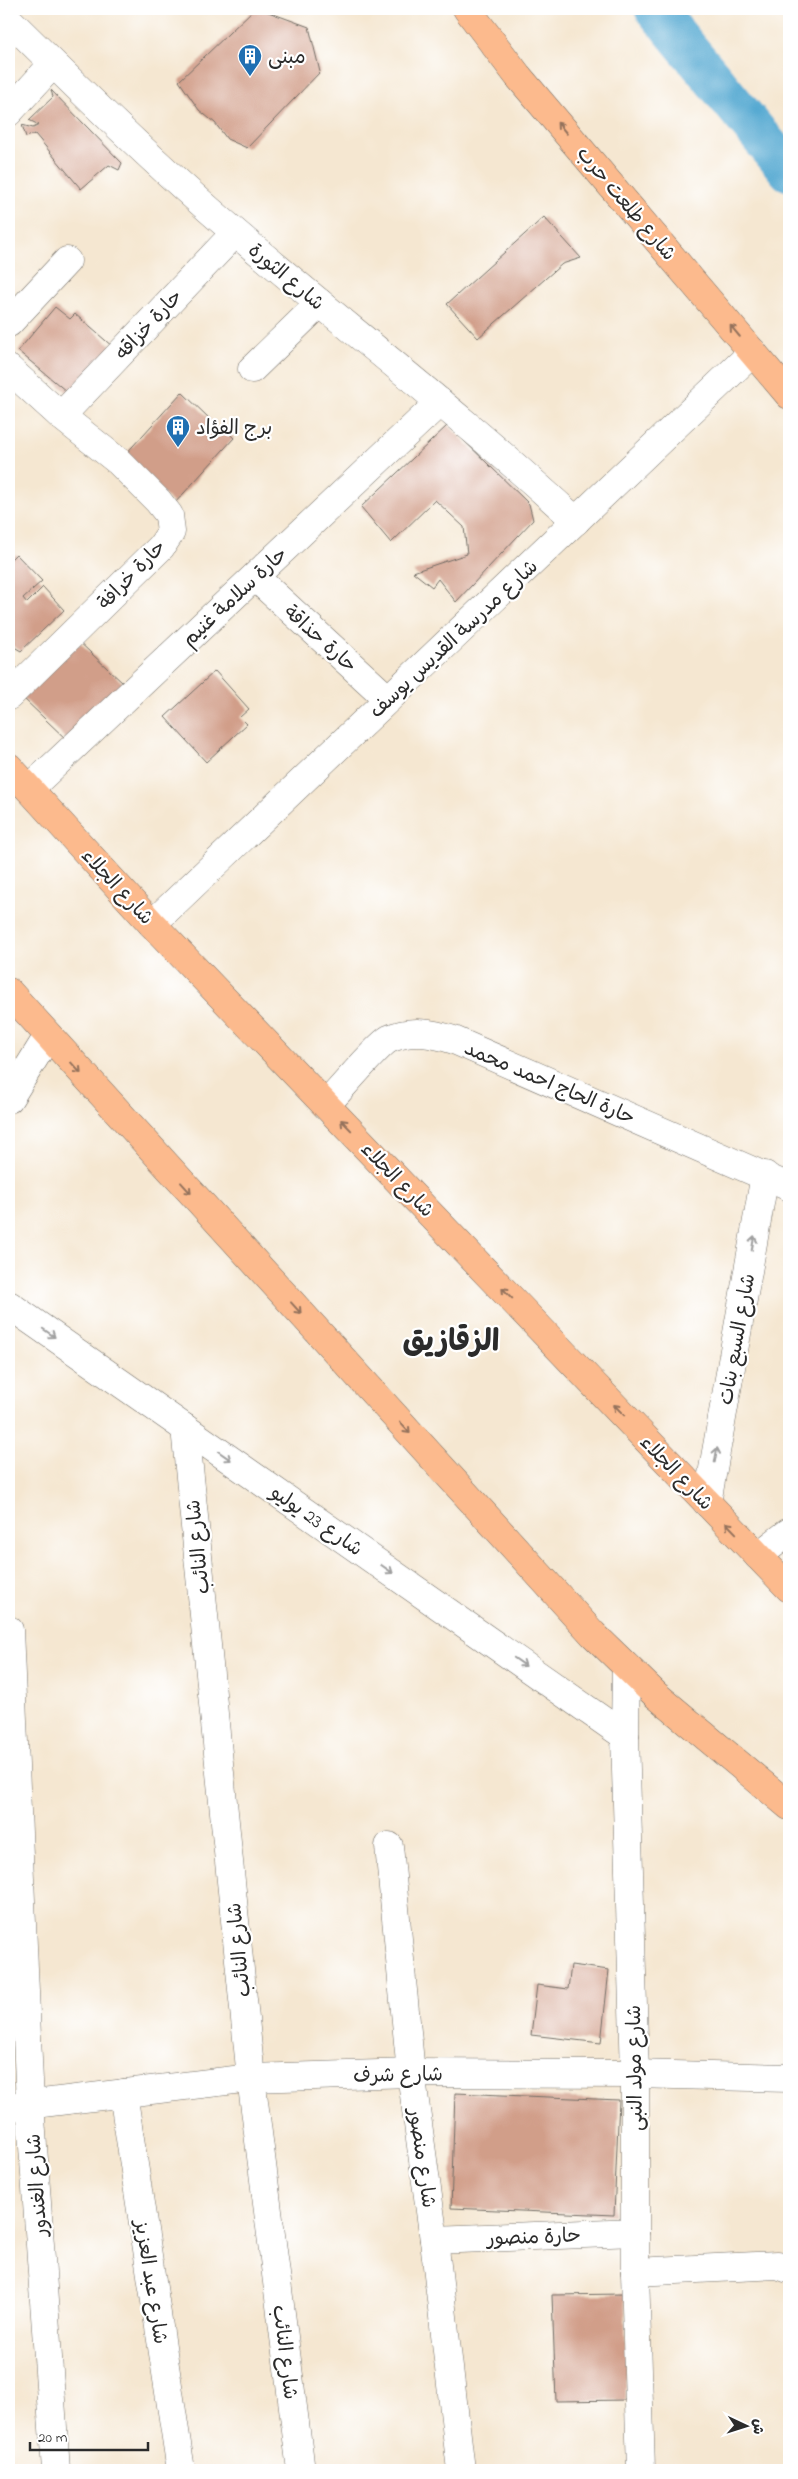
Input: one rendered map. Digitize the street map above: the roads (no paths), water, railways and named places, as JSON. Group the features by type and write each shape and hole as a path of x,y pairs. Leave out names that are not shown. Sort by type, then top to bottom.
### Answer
{"main road":[{"name":"شارع طلعت حرب","path":"467,9 518,76 789,395"},
{"name":"شارع الجلاء","path":"9,767 152,924 327,1104 789,1588"},
{"path":"9,992 593,1634 656,1695 789,1806"}],"street":[{"name":"شارع الثورة","path":"9,20 52,65 132,142 235,233 506,457 576,521"},
{"path":"9,112 52,65"},
{"name":"حارة خزاقه","path":"61,416 235,233"},
{"path":"9,323 67,261"},
{"path":"252,369 320,303"},
{"name":"شارع مدرسة القديس يوسف","path":"152,924 753,352"},
{"name":"حارة خرافة","path":"9,369 61,416 119,462 158,501 169,515 171,532 161,547 9,696"},
{"name":"حارة سلامة غنيم","path":"29,790 440,402"},
{"name":"حارة حذاقة","path":"254,578 388,699"},
{"name":"حارة الحاج احمد محمد","path":"327,1104 387,1040 409,1033 432,1033 463,1044 789,1186"},
{"path":"9,1099 48,1036"},
{"name":"شارع السبع بنات","path":"707,1503 765,1175"},
{"name":"شارع 23 يوليو","path":"9,1305 624,1736"},
{"name":"شارع النائب","path":"185,1428 251,2078 301,2470"},
{"path":"758,1556 789,1532"},
{"name":"شارع الغندور","path":"9,1630 19,2105 56,2470"},
{"name":"شارع مولد النبى","path":"626,1666 624,1736 635,2074 635,2272 641,2470"},
{"name":"شارع منصور","path":"389,1846 411,2073 434,2240 461,2470"},
{"name":"شارع شرف","path":"19,2105 251,2078 411,2073 635,2074 789,2078"},
{"name":"شارع عبد العزيز","path":"122,2093 181,2470"},
{"name":"حارة منصور","path":"434,2240 635,2232"},
{"path":"635,2272 778,2266 789,2269"}],"waterway":[{"path":"655,9 789,171"}],"place":[{"name":"مبنى","path":"250,77"},
{"name":"برج الفؤاد","path":"178,448"}],"district":[{"name":"الزقازيق","path":"451,1340"}]}
